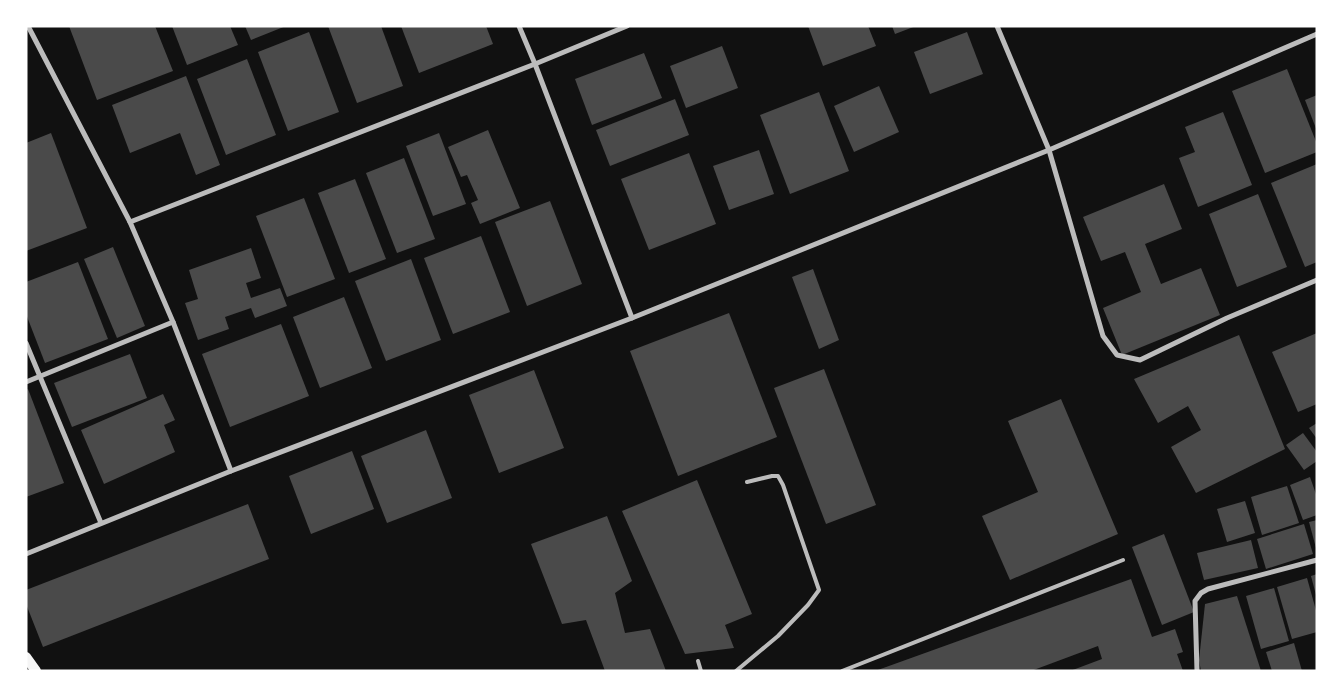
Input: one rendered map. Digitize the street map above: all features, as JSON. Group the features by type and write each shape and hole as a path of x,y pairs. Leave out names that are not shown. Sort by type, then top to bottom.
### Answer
{"main road":[{"path":"26,657 36,671"}],"street":[{"path":"28,26 130,222 173,322 231,471"},
{"path":"519,26 632,318"},
{"path":"130,222 627,26"},
{"path":"997,26 1049,150 1103,336 1117,355 1140,360 1227,318 1317,280"},
{"path":"26,554 231,471 632,318 1049,150 1317,34"},
{"path":"26,382 173,322"},
{"path":"26,343 101,523"},
{"path":"1198,671 1195,601 1201,593 1208,589 1317,560"}],"lane":[{"path":"736,671 778,636 808,606 819,590 784,485 778,476 747,482"},
{"path":"842,671 1122,560"},
{"path":"698,661 701,671"}],"building":[{"path":"69,26 155,26 173,71 97,100"},
{"path":"172,26 230,26 238,45 187,65"},
{"path":"245,26 286,26 251,40"},
{"path":"328,26 381,26 403,86 357,103"},
{"path":"401,26 486,26 493,44 419,73"},
{"path":"808,26 868,26 876,46 823,66"},
{"path":"892,26 916,26 895,34"},
{"path":"309,32 339,112 288,131 258,52"},
{"path":"967,32 983,74 930,94 914,52"},
{"path":"722,46 738,88 686,108 670,66"},
{"path":"644,53 662,98 592,125 575,79"},
{"path":"247,59 276,135 226,155 197,79"},
{"path":"1287,69 1317,144 1317,152 1265,173 1232,91"},
{"path":"186,76 220,165 196,175 180,133 130,153 112,105"},
{"path":"879,86 899,132 854,152 834,106"},
{"path":"819,92 849,171 790,194 760,115"},
{"path":"1317,95 1317,131 1305,100"},
{"path":"675,99 689,135 610,166 596,130"},
{"path":"1223,112 1252,185 1198,207 1179,158 1195,152 1185,127"},
{"path":"488,130 520,208 480,224 471,203 478,200 467,175 461,177 448,147"},
{"path":"51,133 87,228 26,251 26,143"},
{"path":"439,133 466,204 433,216 406,146"},
{"path":"759,150 774,194 729,210 713,166"},
{"path":"689,153 716,224 649,250 621,179"},
{"path":"404,158 435,239 397,253 366,173"},
{"path":"1317,164 1317,262 1305,267 1271,183"},
{"path":"355,179 386,259 349,273 318,193"},
{"path":"1164,184 1182,229 1145,244 1161,284 1201,268 1220,315 1122,355 1103,308 1141,292 1125,252 1101,261 1083,217"},
{"path":"1258,194 1287,267 1237,287 1209,214"},
{"path":"304,198 335,279 287,297 256,216"},
{"path":"550,201 582,284 527,306 495,222"},
{"path":"481,236 510,312 453,334 424,258"},
{"path":"113,247 145,326 117,338 84,259"},
{"path":"251,248 261,278 246,283 251,298 280,288 287,306 255,318 251,308 225,317 229,329 198,340 185,303 198,299 189,270"},
{"path":"411,259 441,340 386,361 355,281"},
{"path":"78,262 108,339 45,363 26,314 26,282"},
{"path":"813,269 839,340 819,349 792,277"},
{"path":"344,297 372,368 320,388 293,317"},
{"path":"729,313 777,437 678,476 630,351"},
{"path":"281,324 309,396 230,427 202,354"},
{"path":"1317,333 1317,404 1298,412 1272,352"},
{"path":"1239,335 1285,449 1196,493 1171,447 1201,430 1188,406 1158,423 1134,379"},
{"path":"130,354 147,398 72,427 54,383"},
{"path":"824,369 876,505 826,524 774,388"},
{"path":"534,370 564,448 499,473 469,395"},
{"path":"28,389 64,483 26,497 26,390"},
{"path":"163,394 175,420 164,425 175,452 104,484 81,430"},
{"path":"1061,399 1118,534 1010,580 982,516 1038,492 1008,421"},
{"path":"1317,423 1317,439 1309,428"},
{"path":"426,430 452,498 387,523 361,456"},
{"path":"1303,433 1317,452 1317,461 1304,470 1286,445"},
{"path":"352,451 374,509 311,534 289,476"},
{"path":"1310,477 1317,497 1317,515 1303,520 1290,485"},
{"path":"697,480 752,614 725,625 734,648 685,654 622,511"},
{"path":"1287,486 1299,523 1262,535 1251,497"},
{"path":"1245,501 1255,533 1227,542 1217,509"},
{"path":"248,504 269,559 43,647 26,604 26,590"},
{"path":"607,516 632,581 615,593 625,633 650,629 666,671 605,671 586,620 562,624 531,544"},
{"path":"1317,520 1317,548 1316,548 1309,522"},
{"path":"1304,524 1313,554 1266,569 1257,539"},
{"path":"1164,534 1194,612 1162,625 1132,547"},
{"path":"1251,540 1258,568 1204,580 1197,553"},
{"path":"1317,574 1317,595 1316,595 1311,576"},
{"path":"1307,578 1317,614 1317,632 1292,639 1277,587"},
{"path":"1131,579 1152,637 1175,629 1183,652 1177,654 1183,671 1070,671 1102,659 1098,646 1031,671 875,671"},
{"path":"1274,588 1289,641 1261,649 1246,596"},
{"path":"1237,596 1261,671 1201,671 1199,660 1205,604"},
{"path":"1294,643 1302,671 1272,671 1266,652"}]}
